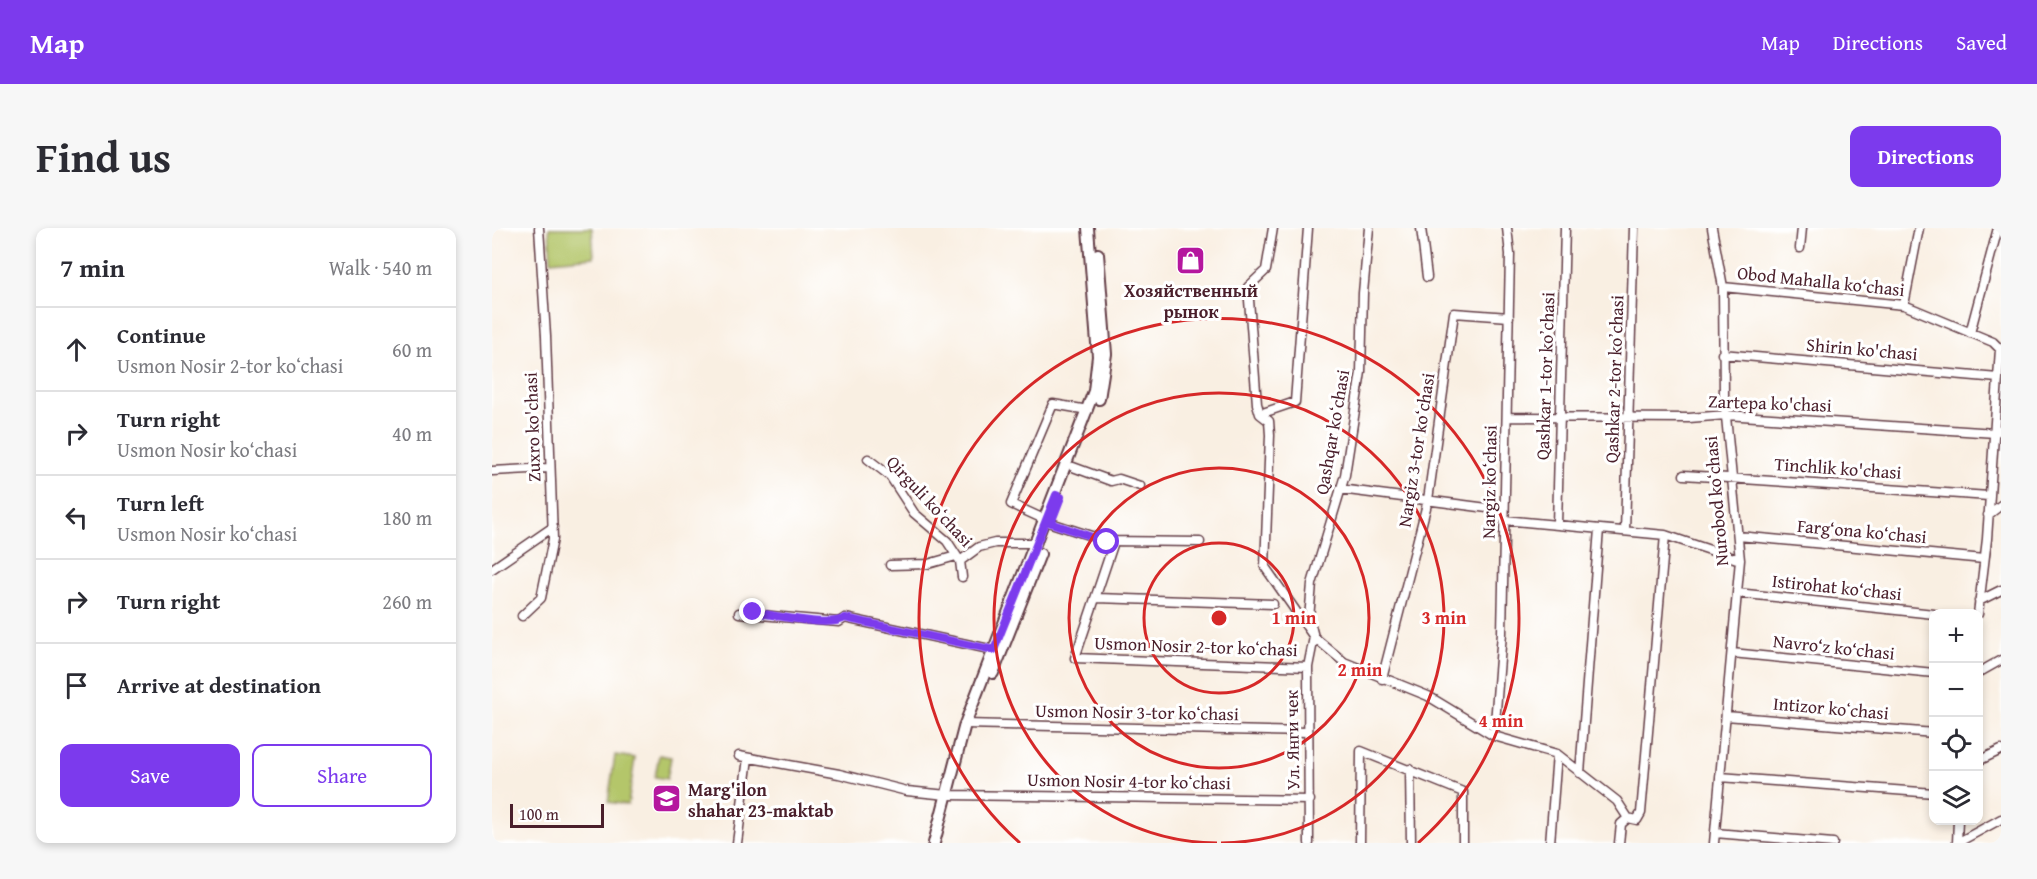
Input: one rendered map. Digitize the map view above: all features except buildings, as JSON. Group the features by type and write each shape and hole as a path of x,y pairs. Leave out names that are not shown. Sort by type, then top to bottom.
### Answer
{"main road":[{"path":"967,728 1058,496 1094,391 1098,356 1088,228"},
{"path":"1058,496 1073,467 1100,397 1105,366 1095,228"},
{"path":"934,843 967,728 994,650 1037,543 1048,522"}],"street":[{"name":"Zuxro ko'chasi","path":"522,616 538,602 543,593 553,527 546,336 538,228"},
{"path":"1273,228 1266,270 1248,287 1251,351 1260,414 1269,421 1270,435 1265,567 1314,637 1344,662 1428,696 1494,736 1557,754 1617,801 1628,819"},
{"path":"1260,414 1295,402 1308,228"},
{"name":"Qashqar koʻchasi","path":"1314,637 1309,618 1312,584 1340,489 1361,372 1363,292 1368,228"},
{"path":"1420,228 1427,277"},
{"name":"Nargiz koʻchasi","path":"1494,736 1501,653 1510,254 1507,228"},
{"name":"Qashkar 1-tor koʼchasi","path":"1557,525 1565,228"},
{"name":"Qashkar 2-tor koʼchasi","path":"1625,531 1634,228"},
{"name":"Nurobod koʻchasi","path":"1712,228 1723,287 1722,354 1740,560 1714,843"},
{"path":"1800,248 1802,228"},
{"path":"1904,305 1918,228"},
{"path":"1970,333 1998,228"},
{"name":"Obod Mahalla ko‘chasi","path":"1723,287 1904,305 1993,342 2000,350 1998,431 1989,496 1978,609"},
{"name":"Nargiz 3-tor koʻchasi","path":"1382,679 1428,500 1454,313 1509,317"},
{"name":"Shirin ko'chasi","path":"1722,354 1998,378"},
{"path":"1088,410 1053,404 1011,504 1048,522 1113,542 1200,542"},
{"name":"Zartepa ko'chasi","path":"1506,417 1629,418 1726,415 1998,431"},
{"name":"Qirguli koʻchasi","path":"868,459 890,476 914,513 947,541 958,558 979,547 995,543 1037,543"},
{"path":"1073,467 1111,481 1119,479 1140,486"},
{"path":"494,474 550,468"},
{"name":"Tinchlik ko'chasi","path":"1684,475 1989,496"},
{"path":"1340,489 1495,509 1504,520 1665,535 1740,560"},
{"path":"1988,515 2001,505"},
{"path":"492,569 553,527"},
{"path":"1580,772 1599,529"},
{"path":"1619,843 1621,824 1628,819 1637,820 1641,813 1665,535"},
{"name":"Farg‘ona ko‘chasi","path":"1738,537 1984,559"},
{"name":"Usmon Nosir 2-tor koʻchasi","path":"1113,542 1097,598 1075,658 1308,667"},
{"path":"890,565 928,564 958,558 962,577"},
{"path":"1979,601 2001,590"},
{"name":"Istirohat ko‘chasi","path":"1737,593 1929,613"},
{"path":"1097,598 1273,604"},
{"path":"739,613 839,622 845,618 994,650"},
{"name":"Ул. Янги чек","path":"1309,843 1308,667 1314,637"},
{"name":"Navro‘z ko‘chasi","path":"1732,653 1929,673"},
{"path":"1983,670 2001,660"},
{"name":"Intizor koʻchasi","path":"1726,716 1929,733"},
{"name":"Usmon Nosir 3-tor koʻchasi","path":"967,728 1308,732"},
{"path":"1983,759 2001,750"},
{"path":"1360,843 1361,751 1463,792 1463,843"},
{"path":"1550,843 1557,754"},
{"name":"Usmon Nosir 4-tor koʻchasi","path":"737,843 744,757 850,777 907,791 947,795 1310,800"},
{"path":"1410,769 1411,843"},
{"path":"1720,777 1929,793"},
{"path":"1957,843 2001,819"},
{"path":"1957,843 1958,825"},
{"path":"1715,833 1833,843"}],"green space":[{"path":"549,228 592,228 594,257 551,261"},
{"path":"615,755 635,758 628,805 608,802"},
{"path":"659,755 671,757 667,779 655,777"}],"place":[{"name":"Хозяйственный рынок","path":"1191,261"},
{"name":"Marg'ilon shahar 23-maktab","path":"667,799"}],"route":[{"path":"753,612 839,622 845,618 994,650 1056,495 1061,497 1051,523 1107,542"}]}
